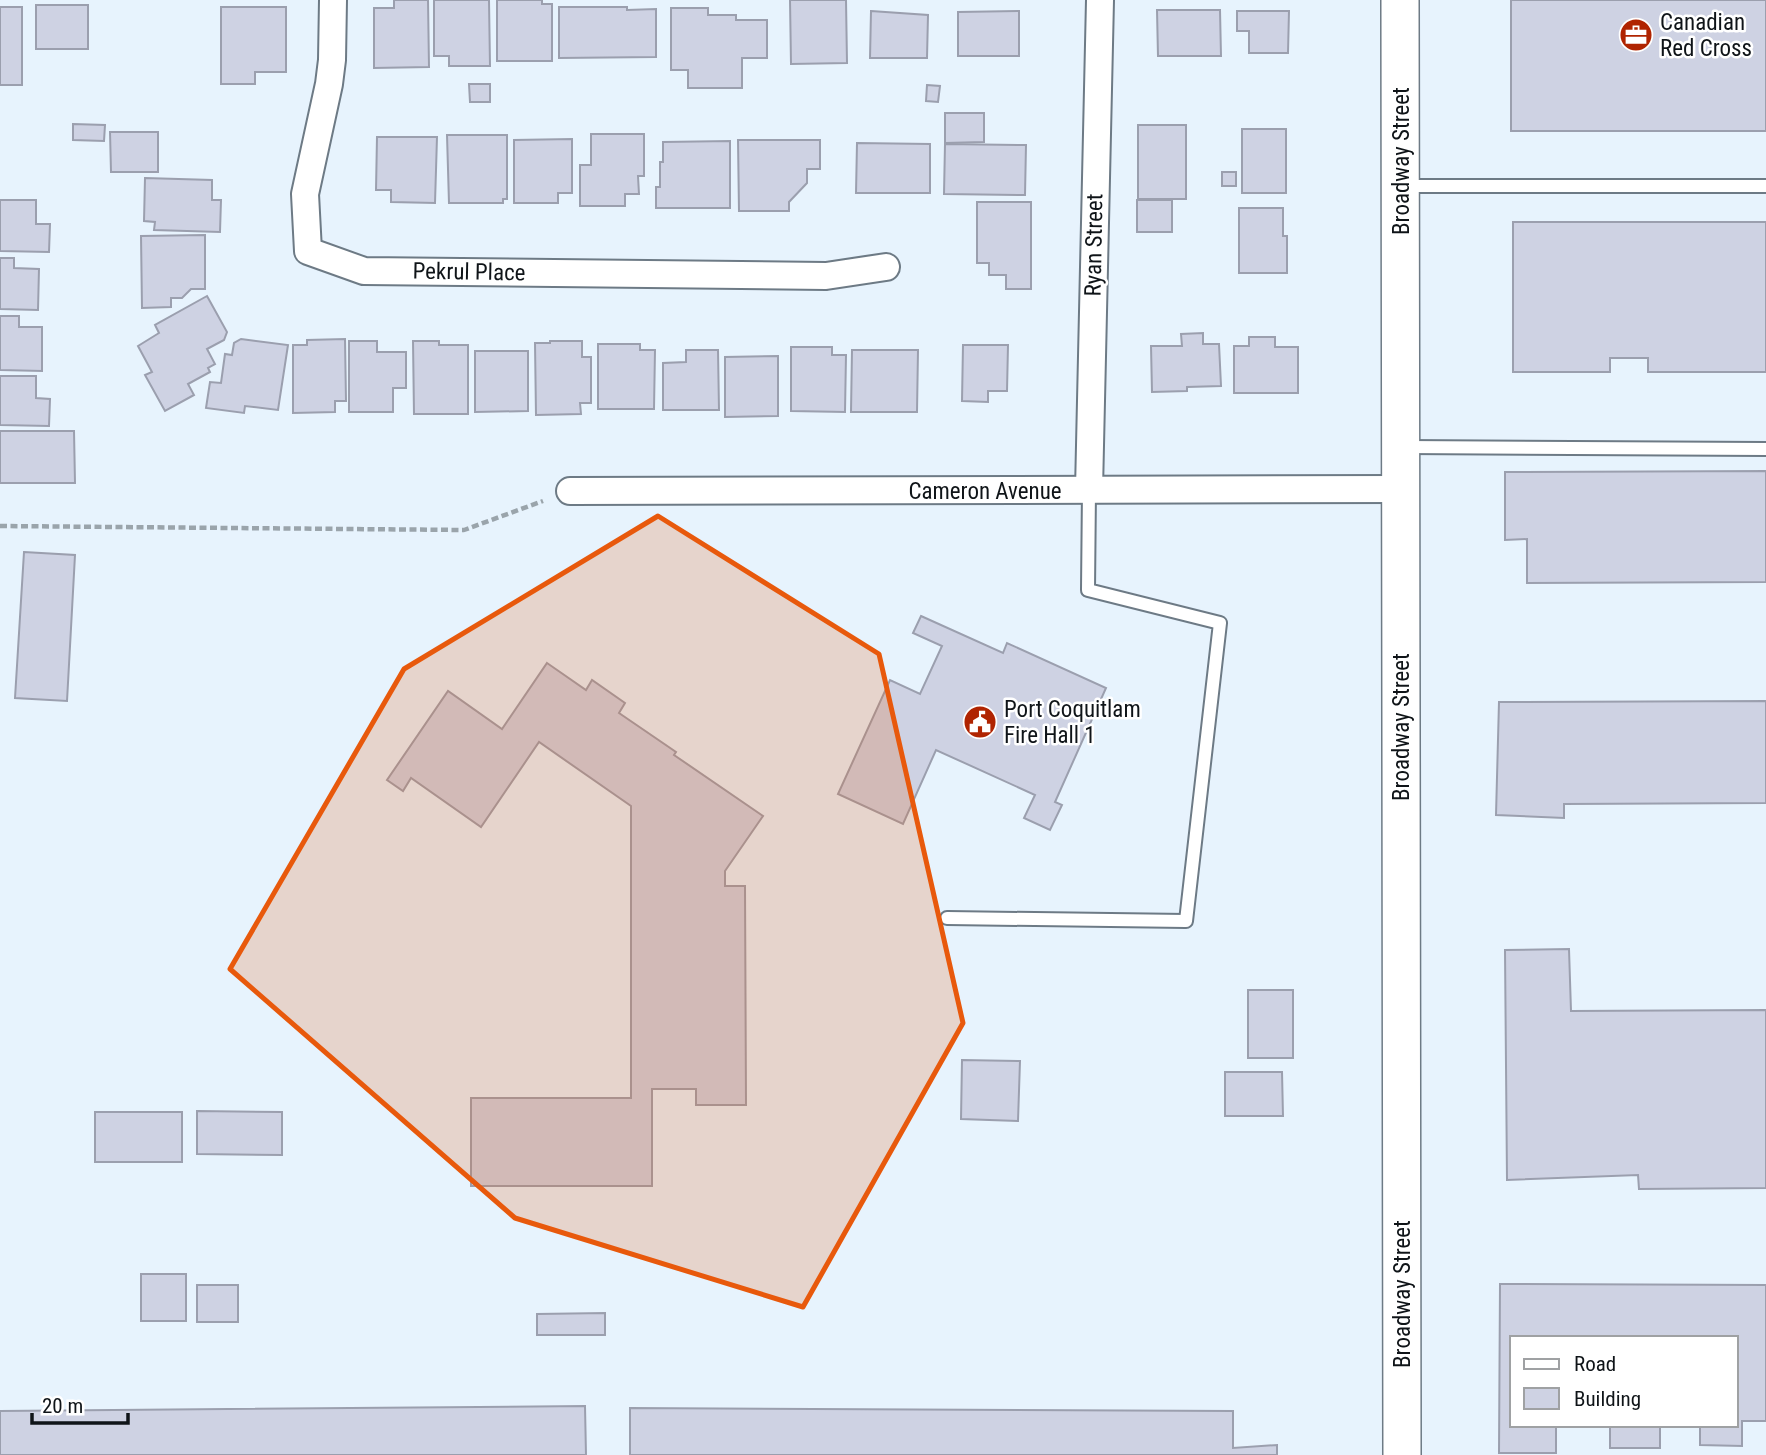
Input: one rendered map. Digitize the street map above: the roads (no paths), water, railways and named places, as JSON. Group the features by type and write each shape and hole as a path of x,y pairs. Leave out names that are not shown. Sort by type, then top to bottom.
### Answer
{"main road":[{"name":"Broadway Street","path":"1400,0 1402,1455"}],"street":[{"name":"Pekrul Place","path":"333,0 329,83 305,194 308,251 364,271 826,276 886,267"},
{"name":"Ryan Street","path":"1089,490 1100,0"},
{"name":"Cameron Avenue","path":"570,492 1401,489"}],"lane":[{"path":"1401,186 1766,186"},
{"path":"1401,447 1766,449"},
{"path":"947,918 1186,921 1220,623 1088,590 1089,490"}],"place":[{"name":"Canadian Red Cross","path":"1636,35"},
{"name":"Port Coquitlam Fire Hall 1","path":"980,722"}]}
